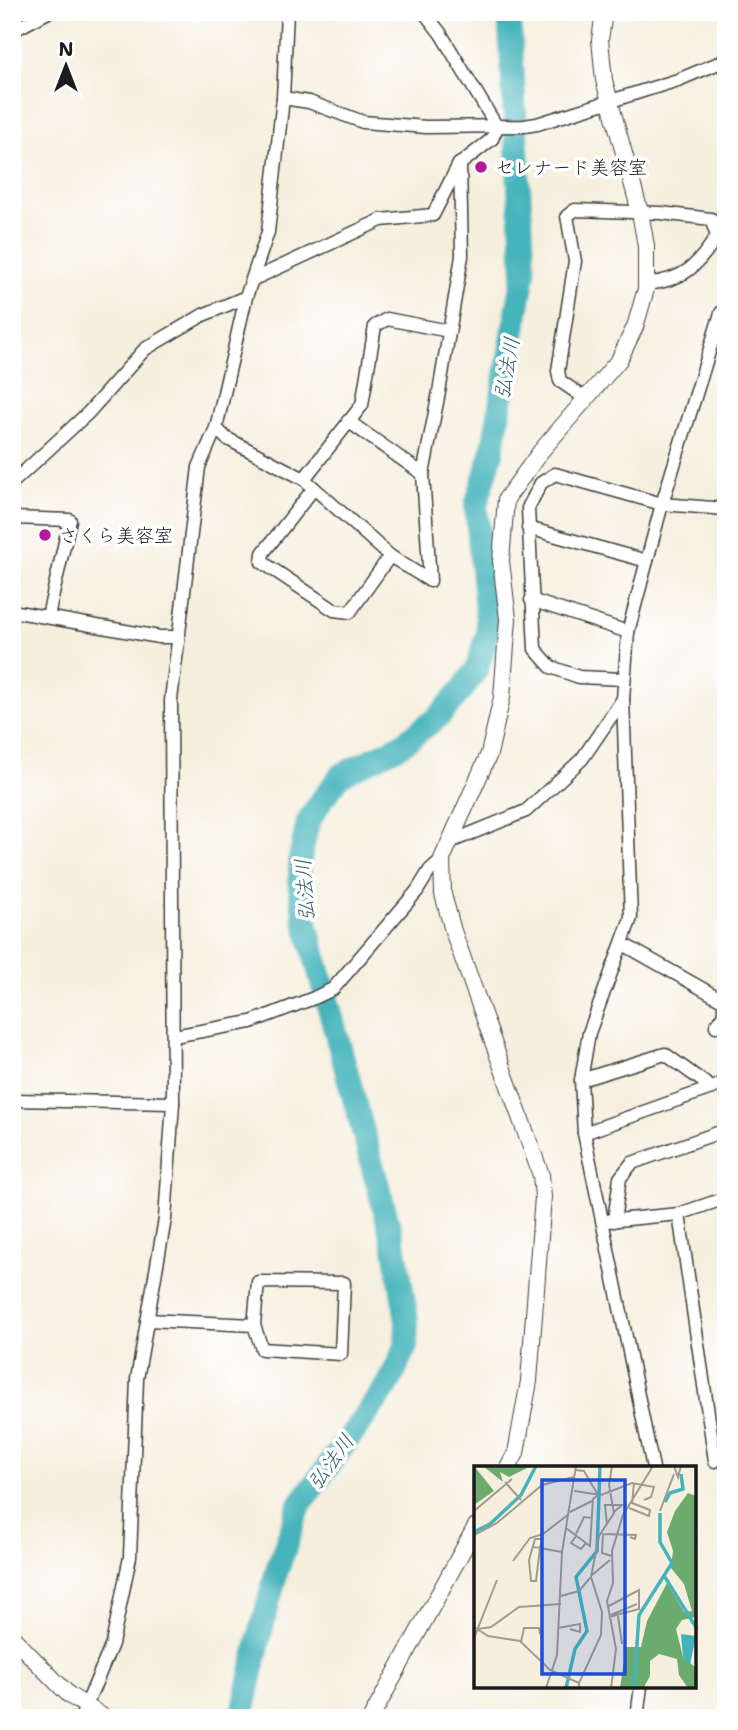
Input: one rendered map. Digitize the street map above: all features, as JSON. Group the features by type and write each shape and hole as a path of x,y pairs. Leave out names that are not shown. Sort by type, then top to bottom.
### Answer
{"street":[{"path":"12,32 47,12"},
{"path":"83,1712 112,1644 130,1556 137,1379 165,1219 173,1103 174,1036 171,700 178,637 199,467 215,428 246,297 268,232 283,98 287,12"},
{"path":"424,12 501,127"},
{"path":"174,1036 251,1022 333,989 417,891 430,870 442,859 489,754 502,697 508,619 501,561 506,499 541,452 619,360 635,327 646,284 646,246 640,212 609,103 600,40 604,12"},
{"path":"283,98 309,102 363,122 426,127 524,126 609,103 678,80 726,60"},
{"path":"254,279 381,220 433,215 460,164 492,139 501,127"},
{"path":"215,428 226,438 309,483 390,556 430,581 423,474 462,256 460,164"},
{"path":"585,398 560,380 558,371 575,261 567,216 575,209 711,219 717,236 701,261 671,281 646,284"},
{"path":"12,483 88,413 145,349 203,315 246,297"},
{"path":"653,1466 609,1221 584,1133 581,1080 589,1033 631,918 623,699 628,632 662,504 721,313 726,307"},
{"path":"390,556 350,612 334,610 262,562 263,553 348,421 362,405 375,326 387,319 449,331"},
{"path":"348,421 423,474"},
{"path":"624,679 579,677 551,667 535,649 528,508 541,482 555,474 662,504 726,509"},
{"path":"12,518 70,520 48,616"},
{"path":"528,528 647,561"},
{"path":"531,600 628,632"},
{"path":"12,611 159,637 178,637"},
{"path":"450,842 526,811 582,759 623,699"},
{"path":"442,859 443,894 453,931 541,1175 543,1197 529,1381 516,1453 509,1466"},
{"path":"623,944 724,1001 724,1014 716,1026"},
{"path":"581,1080 665,1054 712,1088"},
{"path":"584,1133 720,1085 726,1079"},
{"path":"12,1100 173,1103"},
{"path":"609,1221 620,1178 632,1163 726,1130"},
{"path":"609,1221 679,1214 726,1198"},
{"path":"679,1214 716,1461"},
{"path":"258,1282 344,1283 341,1354 262,1349 254,1325 258,1282"},
{"path":"147,1320 254,1325"},
{"path":"371,1718 474,1528"},
{"path":"12,1637 83,1712 104,1718"},
{"path":"637,1718 641,1688"}],"waterway":[{"name":"弘法川","path":"242,1718 277,1570 300,1504 388,1385 406,1346 407,1321 395,1248 305,920 300,887 300,859 308,822 341,775 401,745 437,718 477,669 488,631 476,505 492,453 524,273 509,12"}],"place":[{"name":"セレナード美容室","path":"481,167"},
{"name":"さくら美容室","path":"45,535"}]}
